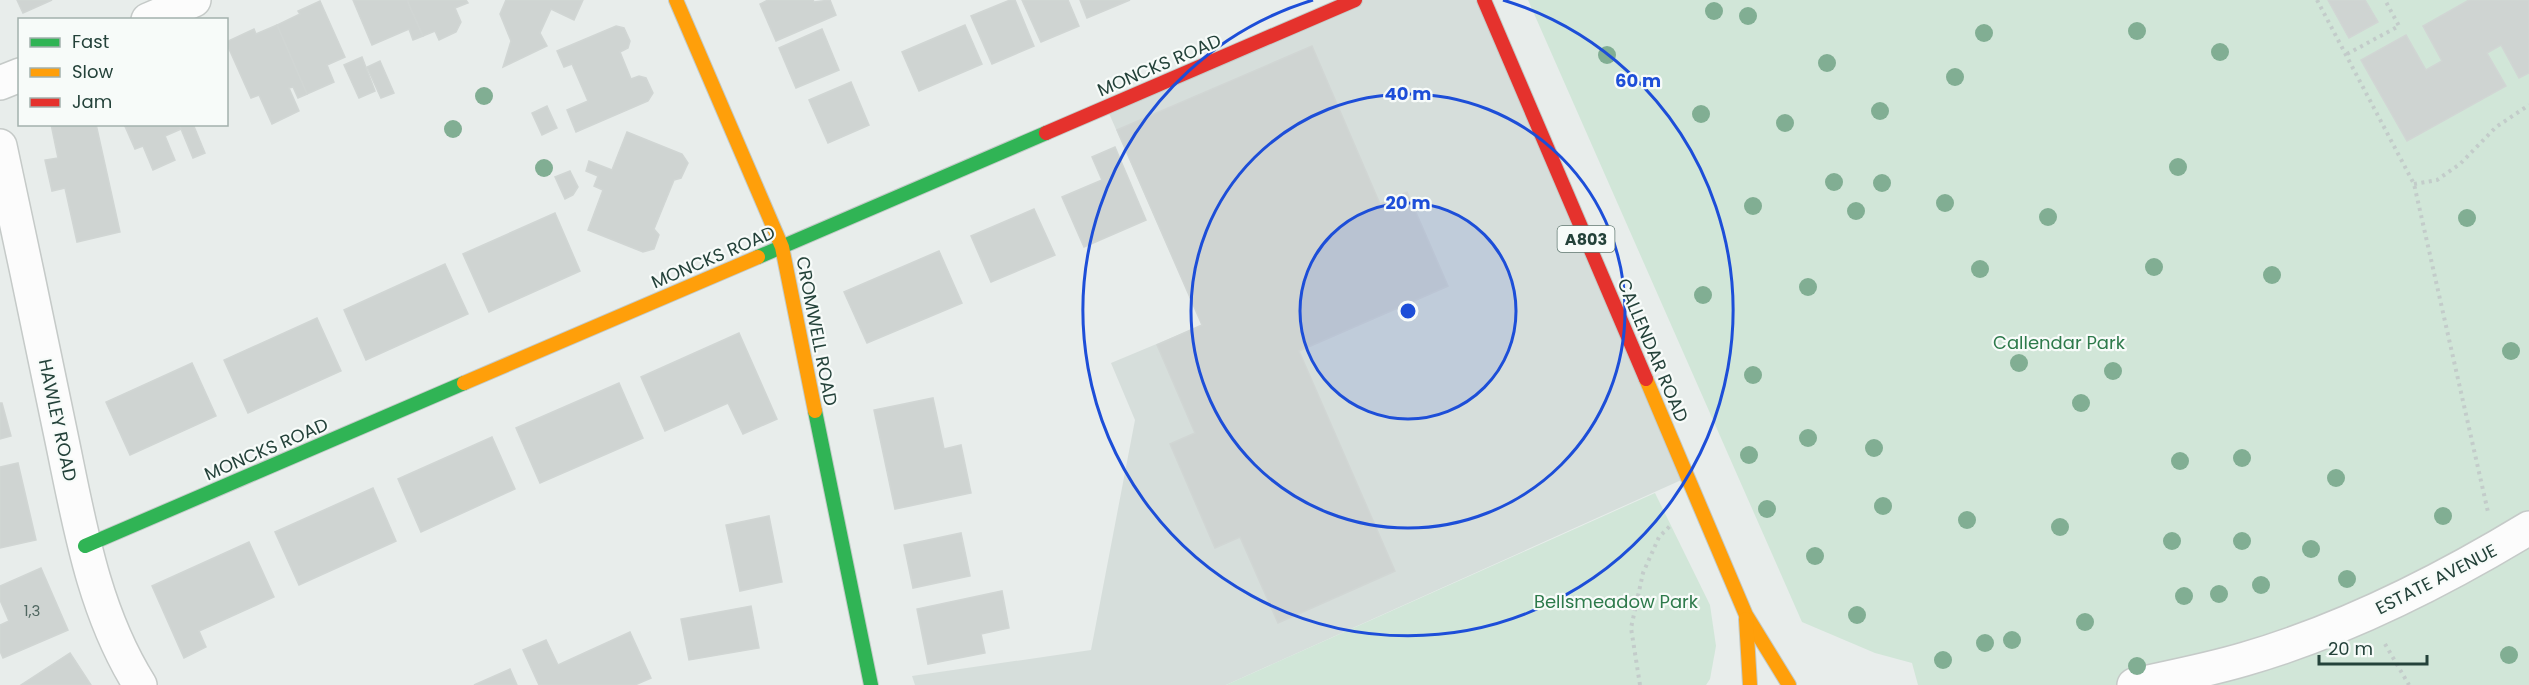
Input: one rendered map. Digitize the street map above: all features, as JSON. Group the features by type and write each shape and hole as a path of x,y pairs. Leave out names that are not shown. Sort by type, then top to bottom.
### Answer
{"street":[{"path":"153,18 194,0"},
{"name":"CROMWELL ROAD","path":"676,0 782,247 871,685"},
{"name":"MONCKS ROAD","path":"85,546 1354,0"},
{"name":"CALLENDAR ROAD","path":"1484,0 1746,615 1789,685"},
{"path":"0,83 18,76"},
{"name":"HAWLEY ROAD","path":"0,146 85,546 108,622 140,685"},
{"name":"ESTATE AVENUE","path":"2134,685 2244,660 2317,635 2368,614 2496,548 2529,528"},
{"name":"CALLENDAR ROAD","path":"1746,615 1750,685"}],"path":[{"path":"2317,0 2414,184 2496,548"},
{"path":"2347,54 2399,26 2385,0"},
{"path":"2414,184 2437,180 2452,169 2496,127 2529,105"},
{"path":"1640,685 1631,628 1643,573 1659,537 1697,497"},
{"path":"2368,614 2409,685"}],"shaded area":[{"path":"1350,0 1484,0 1688,477 1226,685 915,685 912,676 1091,650 1135,420 1111,363 1202,325 1104,102"}],"green space":[{"name":"Callendar Park","path":"1528,0 2529,0 2529,685 1918,685 1912,663 1875,653 1802,622"},
{"name":"Bellsmeadow Park","path":"1655,493 1710,605 1716,646 1710,679 1706,685 1226,685"}],"building":[{"path":"17,0 52,0 23,13"},
{"path":"353,0 407,0 423,36 413,40 409,29 372,45"},
{"path":"407,0 466,0 468,3 455,8 461,22 456,32 439,40 435,31 423,36"},
{"path":"506,0 583,0 574,20 551,9 540,33 547,46 503,67 511,41 500,14"},
{"path":"768,0 813,0 814,2 830,0 836,15 776,41 760,4"},
{"path":"1015,0 1034,46 992,64 971,16"},
{"path":"1022,0 1068,0 1079,26 1041,42"},
{"path":"1080,0 1130,0 1087,18"},
{"path":"2328,0 2365,0 2378,22 2349,38"},
{"path":"2469,0 2529,0 2529,73 2519,78 2501,45 2487,53 2506,86 2407,141 2361,60 2406,35 2426,70 2442,61 2423,26"},
{"path":"320,1 345,57 327,65 334,82 307,94 277,25 300,14 298,11"},
{"path":"277,25 307,94 298,98 293,87 289,88 299,111 272,124 259,95 251,98 228,46 228,41 254,29 256,34"},
{"path":"965,25 982,64 919,91 902,52"},
{"path":"616,26 624,28 630,41 628,48 620,52 631,79 639,76 646,78 653,93 648,101 576,132 567,110 588,101 572,64 564,67 557,51"},
{"path":"822,29 839,70 796,88 779,48"},
{"path":"1312,46 1380,204 1407,192 1448,286 1299,351 1395,571 1278,623 1240,537 1215,548 1170,444 1195,433 1157,345 1202,325 1117,130"},
{"path":"362,57 375,91 359,98 344,65"},
{"path":"380,61 394,93 381,98 367,67"},
{"path":"851,82 869,125 828,143 809,100"},
{"path":"547,106 557,128 542,135 532,113"},
{"path":"51,126 96,126 120,232 77,242 65,188 52,191 45,160 58,158"},
{"path":"125,126 180,126 181,129 165,136 175,160 153,170 143,146 135,149"},
{"path":"180,126 194,126 205,153 193,158"},
{"path":"627,132 682,154 688,163 681,178 674,180 654,229 659,235 654,249 643,252 588,230 603,190 594,186 598,176 586,171 589,161 612,170"},
{"path":"1115,147 1146,220 1084,247 1062,197 1102,180 1092,157"},
{"path":"570,171 578,187 573,195 565,199 555,177"},
{"path":"1034,209 1055,255 991,282 971,236"},
{"path":"555,213 580,271 489,312 463,254"},
{"path":"939,251 962,303 867,343 844,292"},
{"path":"445,264 468,314 366,360 344,310"},
{"path":"317,318 341,371 248,413 224,360"},
{"path":"739,333 777,419 743,434 728,403 665,431 641,377"},
{"path":"192,363 216,416 130,455 106,402"},
{"path":"619,383 643,438 540,483 516,428"},
{"path":"933,398 944,449 961,445 971,493 895,509 874,410"},
{"path":"0,403 2,403 11,436 0,439"},
{"path":"492,437 515,489 421,532 398,479"},
{"path":"18,463 36,540 0,548 0,467"},
{"path":"373,488 396,541 299,585 275,532"},
{"path":"769,516 782,582 740,591 726,525"},
{"path":"961,533 970,576 913,588 904,545"},
{"path":"249,542 274,597 199,631 206,647 184,658 152,586"},
{"path":"41,568 68,630 3,658 0,651 0,625 9,621 0,600 0,586"},
{"path":"1002,591 1009,628 981,634 985,653 928,664 917,609"},
{"path":"751,606 759,648 689,660 681,619"},
{"path":"630,632 651,678 635,685 539,685 523,650 546,640 558,665"},
{"path":"70,653 91,685 21,685"},
{"path":"510,669 517,685 474,685"}],"traffic: fast":[{"path":"758,257 1046,133"},
{"path":"85,546 464,383"},
{"path":"815,411 871,685"}],"traffic: slow":[{"path":"676,0 782,247 815,411"},
{"path":"464,383 758,257"},
{"path":"1646,379 1746,615 1789,685"},
{"path":"1746,619 1750,685"}],"traffic: jam":[{"path":"1046,133 1355,0"},
{"path":"1484,0 1646,379"}]}
